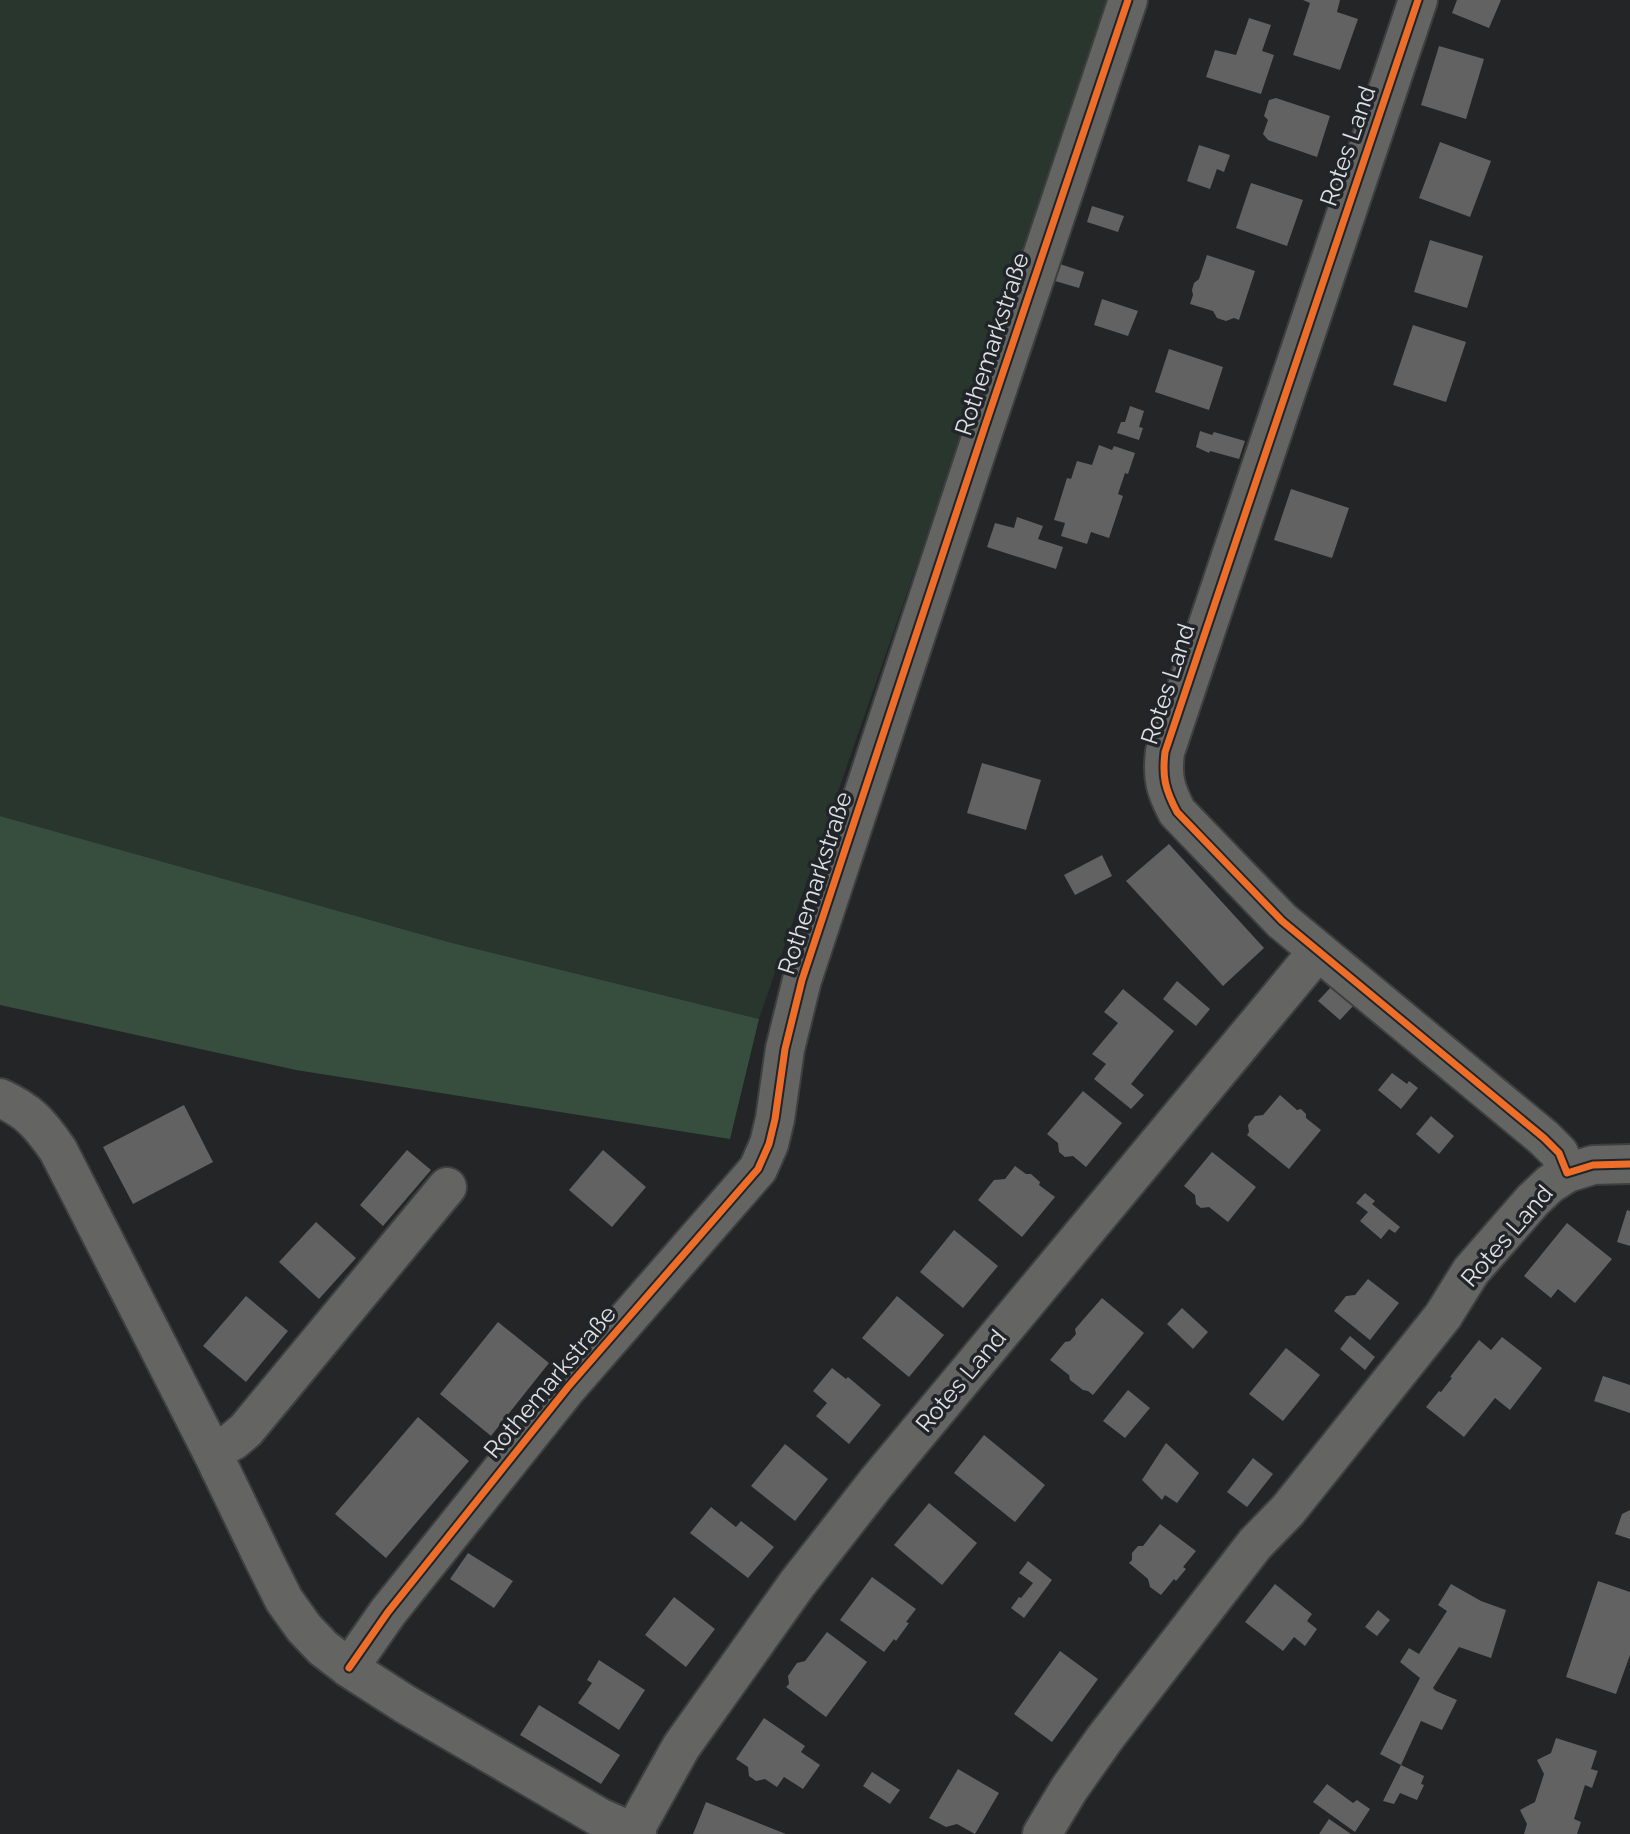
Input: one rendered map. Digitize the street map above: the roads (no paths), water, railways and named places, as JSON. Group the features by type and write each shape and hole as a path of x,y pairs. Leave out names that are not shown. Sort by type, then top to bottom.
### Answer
{"street":[{"name":"Rothemarkstraße","path":"349,1668 388,1612 568,1387 758,1169 769,1144 775,1119 785,1049 803,980 1128,0"},
{"name":"Rotes Land","path":"1418,0 1165,752 1162,772 1166,792 1177,812 1282,921 1544,1138 1559,1153 1567,1173"},
{"name":"Rotes Land","path":"635,1833 681,1747 797,1584 876,1483 1318,951"},
{"path":"0,1098 19,1107 42,1127 58,1150 284,1600 304,1628 323,1648 349,1668 405,1703 588,1810 635,1833"},
{"name":"Rotes Land","path":"1042,1834 1069,1789 1114,1727 1255,1544 1288,1510 1443,1316 1471,1271 1533,1200 1567,1173 1594,1165 1630,1164"},
{"path":"212,1452 233,1441 246,1430 447,1187"}]}
